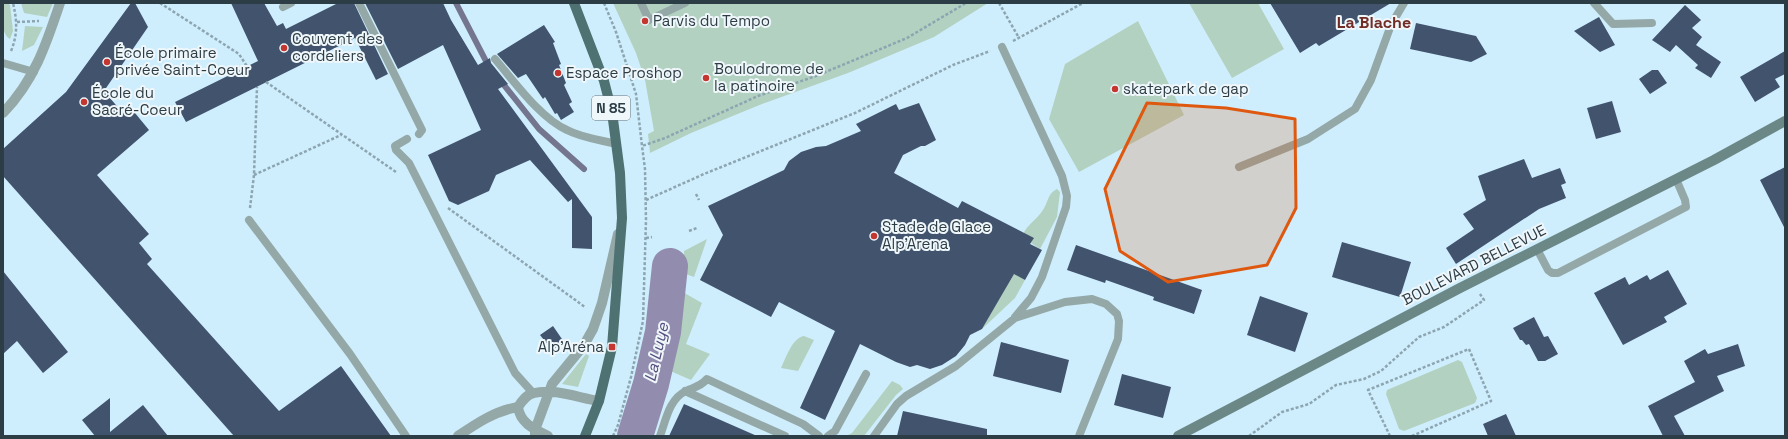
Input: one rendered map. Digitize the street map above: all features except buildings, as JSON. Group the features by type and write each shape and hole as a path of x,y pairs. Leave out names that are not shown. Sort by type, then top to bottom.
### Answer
{"main road":[{"name":"N 85","path":"574,3 604,81 617,144 622,218 612,347 599,401 585,436"}],"street":[{"path":"3,113 18,96 34,72 60,3"},
{"name":"BOULEVARD BELLEVUE","path":"1178,436 1473,282 1676,179 1785,121"},
{"path":"535,433 548,392 557,378 584,346 598,317 622,218"},
{"path":"458,436 484,419 506,409 518,406 524,399 533,393 548,392 599,401"},
{"path":"518,406 522,420 535,433 548,436"}],"lane":[{"path":"283,8 291,3"},
{"path":"359,3 422,130 419,134"},
{"path":"641,3 649,20 685,3"},
{"path":"1239,167 1308,139 1355,109 1371,80 1391,25 1404,3"},
{"path":"1594,3 1613,24 1652,23"},
{"path":"874,436 898,404 906,396 956,366 1014,318 1031,298 1042,278 1066,207 1067,196 1062,176 1002,47"},
{"path":"495,59 534,104 560,126 580,135 617,144"},
{"path":"3,62 34,72"},
{"path":"407,140 397,144 395,146 396,150 409,163 515,372 533,393"},
{"path":"1537,249 1548,270 1552,274 1558,273 1609,248 1686,207 1685,200 1676,179"},
{"path":"248,220 350,354 406,436"},
{"path":"1014,318 1065,302 1086,299 1106,304 1117,314 1119,321 1118,338 1079,436"},
{"path":"828,436 835,431 866,374"},
{"path":"660,436 672,404 685,391 701,385 707,379 803,424 819,436"},
{"path":"685,391 785,436"}],"path":[{"path":"11,51 15,42 17,22 12,3"},
{"path":"160,3 239,54 250,71"},
{"path":"604,3 616,32 636,94 645,169 646,200 643,321 631,378 613,436"},
{"path":"642,146 665,138 758,96 816,76 907,38 966,3"},
{"path":"999,3 1018,38"},
{"path":"646,200 704,174 855,113 953,65 1002,47 1083,3"},
{"path":"17,22 54,20"},
{"path":"248,220 254,175 257,87"},
{"path":"254,175 342,135"},
{"path":"696,194 699,200"},
{"path":"689,231 697,228"},
{"path":"646,238 652,236"},
{"path":"1250,436 1282,412 1308,404 1336,385 1364,379 1381,371 1418,337 1444,327 1462,316 1484,300 1473,282"},
{"path":"563,291 587,309"},
{"path":"1390,436 1368,390 1468,349 1491,401 1412,436"}],"highlighted area":[{"path":"1147,103 1226,108 1295,119 1296,208 1267,265 1168,282 1120,251 1105,189"}],"green space":[{"path":"3,3 8,3 10,5 13,31 10,39 3,28"},
{"path":"21,3 53,3 47,17 24,13"},
{"path":"613,3 988,3 934,37 848,73 762,104 691,133 650,153 648,134 654,131 645,80 636,53"},
{"path":"1189,3 1258,3 1284,49 1232,78"},
{"name":"skatepark de gap","path":"1138,21 1184,115 1079,172 1049,119 1065,64"},
{"path":"25,26 43,27 34,45 22,51"},
{"path":"1057,189 1060,192 1057,217 1040,249 1031,243 1033,238 1023,234 1027,227 1043,210 1048,198"},
{"path":"707,239 694,277 683,273 684,251"},
{"path":"1014,273 1025,280 1015,298 982,329"},
{"path":"681,291 702,303 686,344 710,354 691,380 668,370"},
{"path":"804,336 814,340 798,371 781,368 793,344 796,340"},
{"path":"586,354 589,356 578,387 562,384"},
{"path":"1458,360 1462,362 1477,398 1475,403 1404,431 1399,429 1386,394 1387,390"},
{"path":"892,381 900,385 903,389 896,395 864,436 846,436 852,433"}],"waterway":[{"path":"456,3 489,67"},
{"path":"500,80 539,129 584,169"},
{"name":"La Luye","path":"635,436 651,384 663,332 670,266"}],"place":[{"name":"Parvis du Tempo","path":"645,21"},
{"name":"Couvent des cordeliers","path":"284,48"},
{"name":"École primaire privée Saint-Coeur","path":"107,62"},
{"name":"Espace Proshop","path":"558,73"},
{"name":"Boulodrome de la patinoire","path":"706,78"},
{"name":"skatepark de gap","path":"1115,89"},
{"name":"École du Sacré-Coeur","path":"84,102"},
{"name":"Stade de Glace Alp'Arena","path":"874,236"},
{"name":"Alp'Aréna","path":"612,347"}],"district":[{"name":"La Blache","path":"1374,22"}]}
